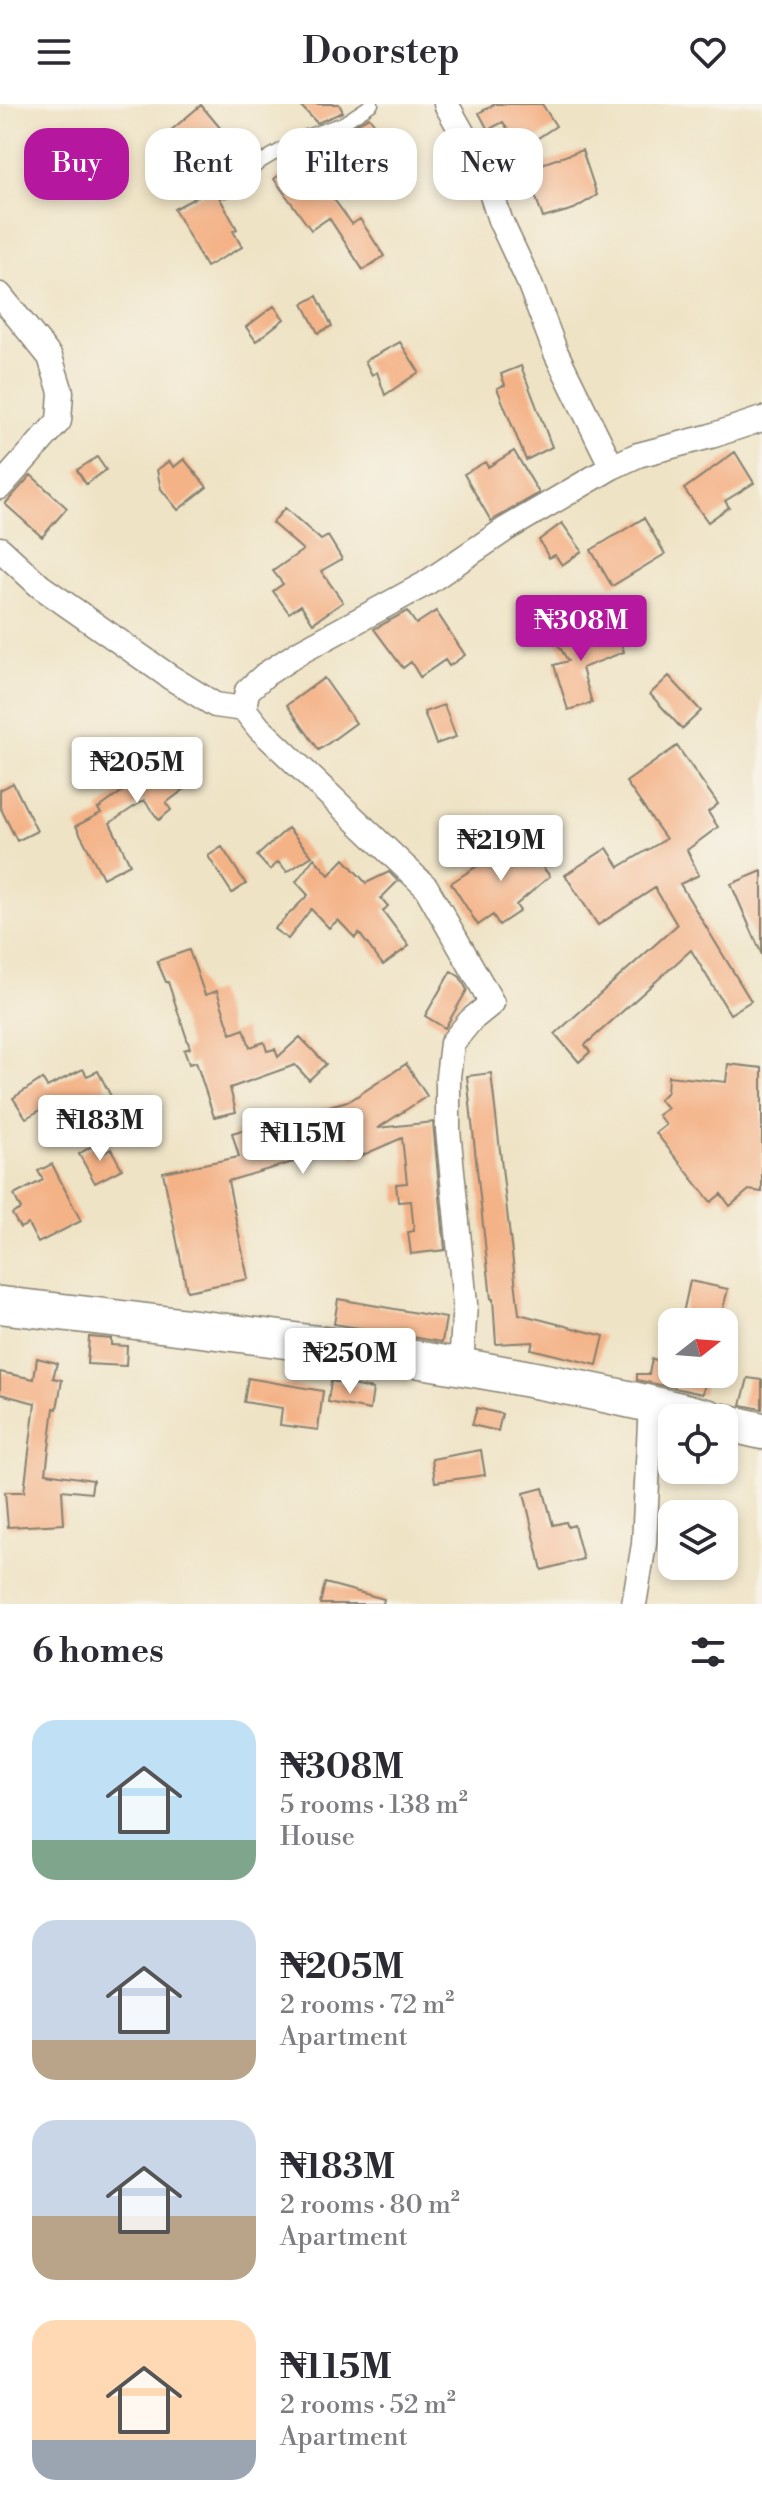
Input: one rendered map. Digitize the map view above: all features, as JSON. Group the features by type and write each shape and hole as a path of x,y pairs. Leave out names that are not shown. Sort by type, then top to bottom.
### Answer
{"main road":[{"path":"0,1305 282,1337 461,1365 658,1405"},
{"path":"738,1425 762,1431"}],"street":[{"path":"446,104 484,171 500,220 529,282 556,353 612,467"},
{"path":"0,295 50,357 61,392 59,421 0,487"},
{"path":"244,709 247,691 266,674 425,584 506,529 612,467 638,455 762,419"},
{"path":"0,549 40,586 170,677 215,705 244,709 259,728 426,887 492,1003 471,1020 452,1043 448,1077 448,1130 465,1304 461,1365"},
{"path":"634,1604 644,1544 651,1403"}],"lane":[{"path":"261,162 301,138 343,123 372,104"}],"building":[{"path":"299,104 339,104 343,112 317,123"},
{"path":"495,104 542,104 556,126 543,135 543,128 507,128 503,122 487,128 479,113"},
{"path":"201,105 220,128 174,128"},
{"path":"369,117 377,128 349,128"},
{"path":"582,150 597,195 574,209 543,218 537,200 543,200 543,164"},
{"path":"191,200 221,200 237,229 233,231 242,247 206,267 174,209"},
{"path":"289,200 334,200 352,224 360,219 384,256 363,270 329,218 311,230"},
{"path":"317,296 332,326 318,333 303,304"},
{"path":"274,306 284,319 256,341 246,327"},
{"path":"400,342 419,372 385,395 377,372 372,375 365,361"},
{"path":"521,366 552,447 526,460 497,388 505,385 501,374"},
{"path":"514,451 539,493 491,521 464,474 485,462 488,467"},
{"path":"735,452 754,483 725,501 729,507 708,522 684,489"},
{"path":"97,457 106,470 86,484 77,470"},
{"path":"184,459 207,487 178,510 161,489 157,470 169,461 174,467"},
{"path":"31,475 67,508 42,537 5,504"},
{"path":"285,508 321,540 328,536 342,559 321,571 343,602 313,623 301,605 289,613 273,591 283,584 273,571 303,550 272,523"},
{"path":"644,518 665,554 612,586 591,550"},
{"path":"562,523 582,551 562,565 555,555 549,558 539,540"},
{"path":"407,611 416,624 436,611 465,655 449,666 445,660 420,677 411,662 403,668 374,629"},
{"path":"566,622 580,645 617,632 624,652 582,668 592,703 568,710 554,665 568,661 550,631"},
{"path":"669,676 701,711 682,729 650,694"},
{"path":"324,678 356,723 319,750 287,705"},
{"path":"444,705 456,737 436,744 424,712"},
{"path":"172,744 179,754 183,750 195,766 191,769 198,779 166,803 171,810 159,820 144,800 110,823 130,864 103,878 76,826 101,813 98,809 131,785 126,778"},
{"path":"677,746 718,804 708,812 718,827 687,850 699,875 680,884 751,1001 730,1014 691,950 585,1045 590,1052 579,1062 555,1034 677,925 655,888 598,925 565,875 607,848 619,867 666,839 626,782"},
{"path":"13,783 37,831 17,841 0,807 0,790"},
{"path":"288,828 312,856 287,872 278,862 270,870 257,856"},
{"path":"516,835 550,876 516,905 520,911 499,925 493,915 478,925 451,883 505,848 504,845"},
{"path":"222,847 246,884 232,893 208,856"},
{"path":"314,858 329,875 344,859 366,883 389,872 398,881 381,898 388,906 383,911 409,946 383,965 359,933 355,938 338,920 329,928 311,909 288,939 274,929 308,895 296,882"},
{"path":"762,871 762,955 731,884"},
{"path":"189,950 205,995 217,991 231,1034 244,1029 250,1047 264,1042 267,1051 275,1049 278,1057 300,1037 326,1064 309,1080 295,1065 230,1088 236,1112 214,1117 196,1062 189,1064 184,1050 190,1048 168,982 157,961"},
{"path":"451,971 460,977 467,990 445,1028 425,1016"},
{"path":"406,1064 427,1096 378,1128 433,1122 445,1250 411,1254 408,1232 414,1231 411,1201 398,1202 396,1184 407,1183 402,1138 354,1159 343,1132 296,1145 300,1160 228,1181 248,1279 187,1291 163,1172 239,1157 232,1133 351,1100"},
{"path":"728,1064 762,1068 762,1192 749,1190 730,1206 721,1194 711,1202 656,1133 666,1125 658,1115 668,1108 659,1100 667,1092 668,1076 726,1082"},
{"path":"83,1069 87,1076 98,1071 116,1106 77,1126 72,1114 61,1121 51,1104 26,1118 13,1098 42,1079 47,1087"},
{"path":"491,1073 519,1314 604,1336 597,1365 531,1349 533,1342 496,1344 467,1076"},
{"path":"95,1144 101,1155 111,1149 122,1169 95,1183 79,1154"},
{"path":"52,1164 81,1221 38,1243 28,1224 20,1228 12,1214 21,1209 14,1195 43,1180 38,1171"},
{"path":"690,1281 728,1289 723,1308 684,1308"},
{"path":"338,1299 446,1318 442,1342 334,1324"},
{"path":"89,1337 111,1339 111,1345 127,1346 126,1366 87,1364"},
{"path":"37,1358 57,1363 53,1378 62,1380 57,1409 54,1408 46,1473 93,1480 91,1493 62,1490 64,1524 8,1527 5,1492 24,1492 35,1403 0,1394 0,1372 34,1379"},
{"path":"652,1359 658,1360 658,1384 637,1380 637,1374 649,1374"},
{"path":"248,1378 323,1391 318,1430 280,1425 282,1408 244,1402"},
{"path":"748,1378 762,1380 762,1409 741,1405"},
{"path":"331,1381 373,1389 370,1410 328,1402"},
{"path":"675,1388 704,1388 703,1394"},
{"path":"477,1408 502,1414 498,1431 472,1425"},
{"path":"481,1450 485,1475 435,1482 432,1459"},
{"path":"543,1488 553,1525 566,1522 568,1527 574,1525 583,1559 542,1570 524,1493"},
{"path":"325,1583 384,1599 383,1604 320,1604"}]}
